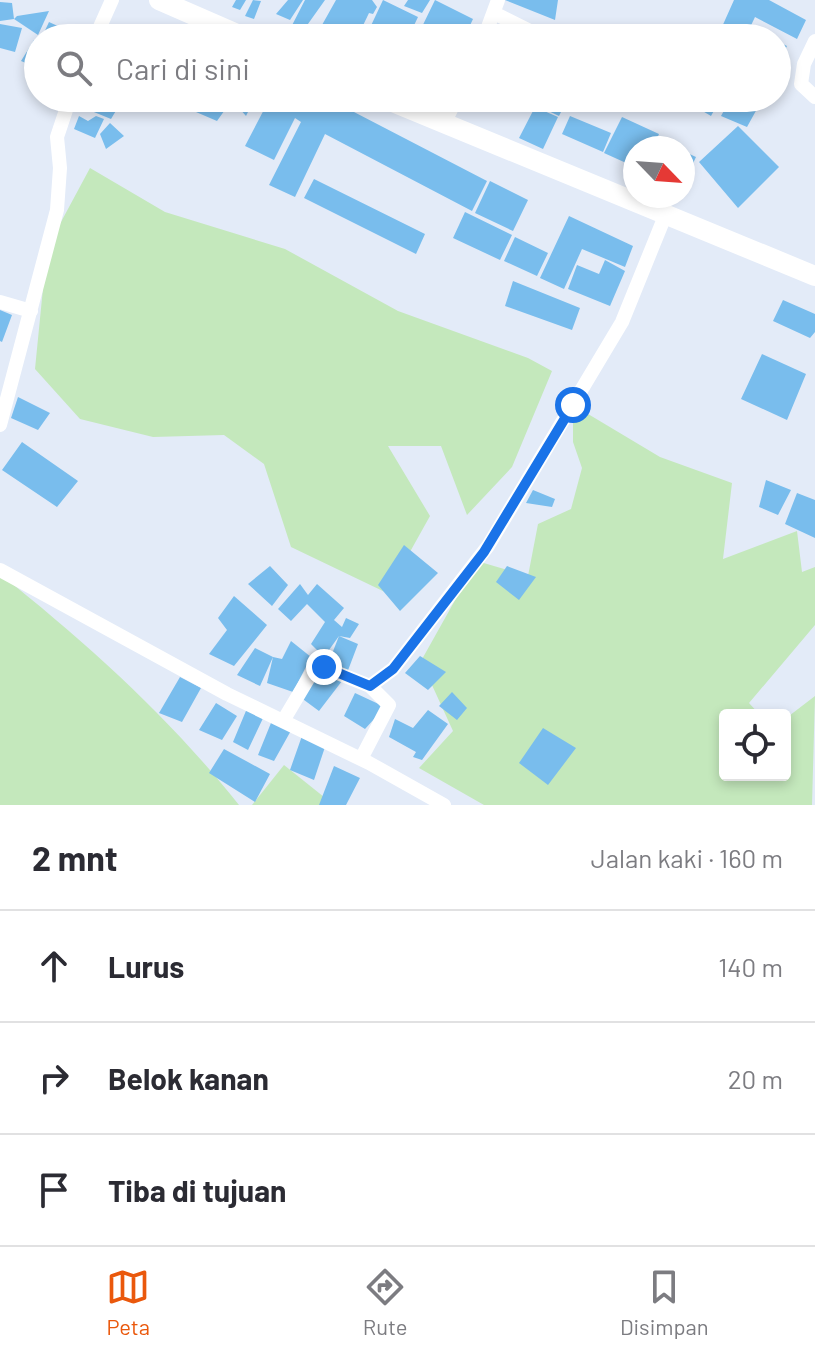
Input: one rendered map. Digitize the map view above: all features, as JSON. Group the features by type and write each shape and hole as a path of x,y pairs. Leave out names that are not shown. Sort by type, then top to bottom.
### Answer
{"main road":[{"path":"159,0 214,24"},
{"path":"414,112 815,276"}],"street":[{"path":"101,24 112,0"},
{"path":"496,6 523,24"},
{"path":"815,41 804,64 801,84 815,97"},
{"path":"0,425 57,210 60,168 57,137 65,112"},
{"path":"443,125 450,112"},
{"path":"370,686 393,669 488,546 622,322 665,216"},
{"path":"0,302 31,311"},
{"path":"0,570 444,805"},
{"path":"283,721 320,666 370,686 389,705 361,759"}],"green space":[{"path":"90,168 165,212 285,249 398,311 528,358 552,371 512,467 467,515 441,446 388,446 430,516 387,593 291,547 264,464 224,435 153,437 80,419 35,369 47,248"},
{"path":"573,405 660,457 732,483 723,559 797,531 802,572 815,567 815,625 749,703 754,709 719,709 719,781 791,781 791,714 815,696 812,805 484,805 419,768 453,731 421,661 477,561 528,576 538,524 571,509 582,468 573,442"},
{"path":"0,574 65,627 126,683 184,742 239,805 0,805"},
{"path":"284,765 334,805 252,805"}],"building":[{"path":"236,0 246,0 240,10 232,7"},
{"path":"253,0 261,1 254,19 245,16"},
{"path":"288,0 303,0 290,20 276,14"},
{"path":"305,0 325,0 308,24 293,24"},
{"path":"336,0 372,0 377,7 373,14 369,13 364,24 323,24"},
{"path":"383,0 418,17 415,24 372,24"},
{"path":"408,0 430,0 422,13 404,6"},
{"path":"435,0 473,19 471,24 423,24"},
{"path":"505,0 558,0 555,20"},
{"path":"734,0 769,0 806,20 797,39 791,36 791,24 768,24 755,17 752,24 723,24"},
{"path":"0,2 12,3 14,19 0,21"},
{"path":"49,11 43,24 24,26 14,19"},
{"path":"0,24 22,28 15,52 0,48"},
{"path":"94,112 115,112 111,119"},
{"path":"196,112 223,112 217,121"},
{"path":"263,112 354,112 487,181 472,211 325,134 295,197 269,185 301,122 295,118 274,160 245,146"},
{"path":"532,112 546,112 558,117 543,149 519,138"},
{"path":"723,112 755,112 747,127 721,116"},
{"path":"79,116 88,121 96,116 104,119 95,138 74,129"},
{"path":"570,116 611,133 603,152 562,134"},
{"path":"622,117 659,134 623,136 623,162 604,153"},
{"path":"110,123 124,136 106,149 100,134"},
{"path":"738,126 779,167 738,208 699,162"},
{"path":"314,179 425,234 416,254 304,198"},
{"path":"490,181 528,200 513,231 475,213"},
{"path":"465,212 512,235 500,260 453,238"},
{"path":"569,216 633,246 625,267 582,249 564,289 540,278"},
{"path":"515,237 548,253 537,276 504,261"},
{"path":"605,260 625,271 610,306 568,289 577,265 599,274"},
{"path":"513,281 580,308 572,330 505,306"},
{"path":"783,300 815,314 815,332 810,338 773,321"},
{"path":"0,310 12,315 2,342 0,341"},
{"path":"762,354 806,374 787,420 741,399"},
{"path":"18,397 50,413 38,430 11,418"},
{"path":"22,442 78,481 57,507 2,470"},
{"path":"766,480 791,490 778,515 759,507"},
{"path":"533,490 555,499 552,507 526,503"},
{"path":"797,493 815,500 815,538 785,524"},
{"path":"404,545 438,573 400,611 378,585"},
{"path":"270,566 288,585 272,606 248,584"},
{"path":"507,566 536,577 519,600 496,582"},
{"path":"300,584 308,595 317,584 344,608 334,620 342,627 346,618 359,624 350,638 339,636 324,657 311,644 325,622 307,604 291,621 278,609"},
{"path":"234,596 267,625 234,666 209,654 227,630 218,618"},
{"path":"339,636 358,644 347,673 328,664"},
{"path":"291,641 311,657 293,692 267,683 273,657 282,659"},
{"path":"255,648 273,657 260,686 237,675"},
{"path":"420,656 446,672 428,690 405,673"},
{"path":"323,670 342,681 319,711 300,697"},
{"path":"180,677 201,688 182,722 159,713"},
{"path":"452,692 467,708 457,720 439,706"},
{"path":"355,693 385,707 365,729 344,716"},
{"path":"216,703 237,716 222,740 199,730"},
{"path":"248,706 265,714 248,750 233,742"},
{"path":"428,710 448,724 422,760 413,757 416,752 389,737 395,719 413,728"},
{"path":"273,718 293,727 274,761 258,755"},
{"path":"543,728 576,748 548,785 519,763"},
{"path":"303,733 326,744 314,780 290,770"},
{"path":"224,749 270,774 255,802 209,773"},
{"path":"334,766 360,778 346,805 319,805"}],"route":[{"path":"324,667 370,686 393,669 484,552 573,405"}]}
